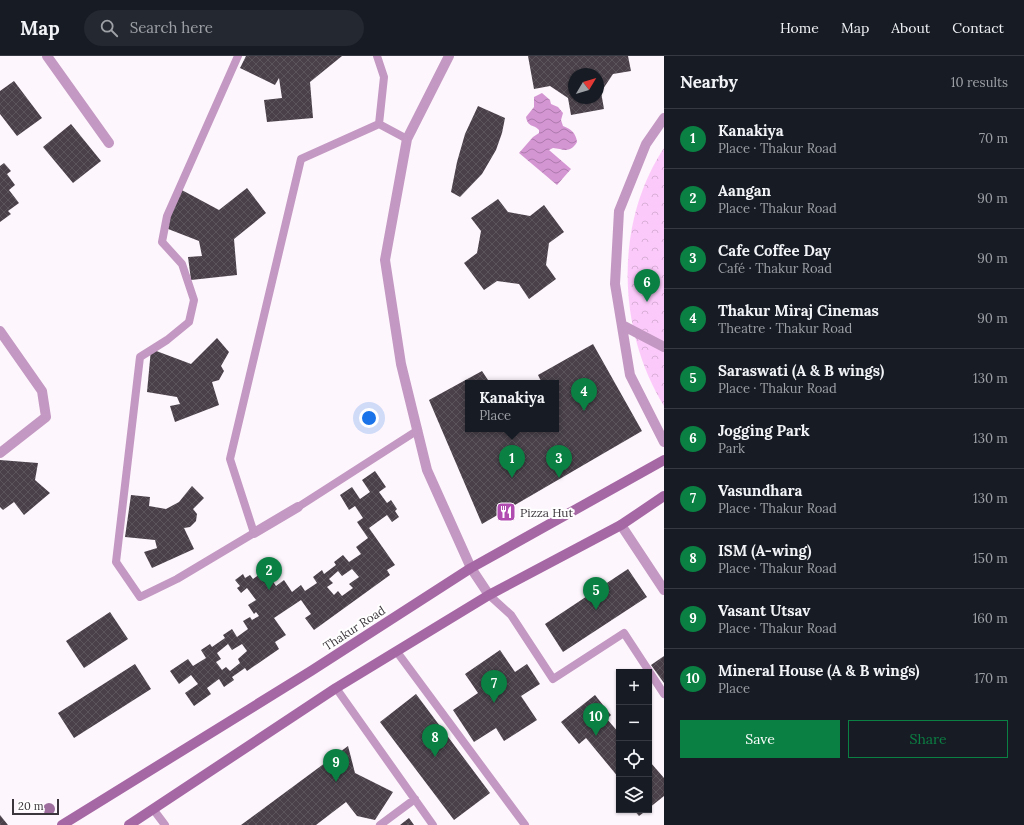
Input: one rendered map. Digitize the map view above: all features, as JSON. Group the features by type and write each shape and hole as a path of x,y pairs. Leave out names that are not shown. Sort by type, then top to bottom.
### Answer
{"street":[{"path":"47,56 110,143"},
{"path":"449,56 407,139 385,260 401,364 427,470 471,568 489,595"},
{"path":"664,118 646,144 620,211 615,284 630,375 664,442"},
{"path":"622,324 664,347"},
{"path":"0,331 42,391 46,418 0,453"},
{"name":"Thakur Road","path":"62,825 311,671 471,568 664,460"},
{"path":"129,825 336,688 489,595 621,525 664,496"},
{"path":"254,533 298,507"},
{"path":"621,525 664,590"}],"lane":[{"path":"238,56 168,216 162,242 182,264 194,300 189,322 167,340 140,357 116,562 140,597 177,579 254,533 230,459 301,160 379,124"},
{"path":"377,56 384,77 379,124"},
{"path":"379,124 407,139"},
{"path":"298,507 418,430"},
{"path":"489,595 512,615 553,679 624,633 664,694"},
{"path":"397,652 525,825"},
{"path":"336,688 433,825"},
{"path":"380,825 415,799"},
{"path":"153,809 165,825"}],"green space":[{"path":"664,148 664,406 648,376 637,344 630,311 628,277 630,243 636,209 648,178"}],"water":[{"path":"542,93 550,100 551,104 558,107 563,113 561,120 563,126 573,132 576,136 577,142 572,148 566,150 553,148 549,150 571,169 557,185 519,153 533,137 539,133 537,128 528,123 526,117 534,107 534,97"}],"building":[{"path":"246,56 342,56 310,82 313,118 267,122 264,100 282,98 279,78 275,85 240,68"},
{"path":"528,56 628,56 631,71 613,74 604,88 604,68 568,68 568,98 550,86 534,89"},
{"path":"14,81 42,118 17,136 0,114 0,91"},
{"path":"569,104 603,104 604,109 571,115"},
{"path":"478,106 505,118 496,150 482,174 460,197 451,192 457,162 465,134"},
{"path":"71,124 101,161 73,183 43,147"},
{"path":"4,163 11,171 7,174 15,185 9,190 19,203 8,211 11,214 0,222 0,166"},
{"path":"178,188 219,210 247,188 266,213 234,239 237,275 191,280 188,257 202,256 199,241 163,227"},
{"path":"498,199 508,212 530,216 544,205 564,232 549,243 546,265 556,279 529,299 519,284 497,281 484,290 464,263 477,253 481,231 471,218"},
{"path":"217,338 229,352 221,366 224,371 219,380 212,382 219,405 175,422 170,406 180,404 177,397 147,392 151,349 191,364"},
{"path":"593,344 642,431 482,524 429,400 465,380 465,432 559,432 559,380 540,380 538,375"},
{"path":"482,371 488,380 466,380"},
{"path":"0,460 38,463 35,480 50,493 24,515 14,502 3,510 0,507"},
{"path":"375,471 386,487 379,492 387,503 391,500 397,509 395,511 399,517 392,522 387,515 369,528 395,565 387,570 390,575 314,630 305,618 311,614 301,600 274,618 286,635 275,642 279,649 247,671 245,668 232,677 234,680 224,687 219,679 207,688 211,694 194,706 185,693 198,684 191,675 179,684 170,671 188,659 193,666 206,658 201,650 210,644 212,647 225,638 223,635 232,629 237,637 248,629 243,621 250,617 252,620 259,616 256,612 254,614 248,605 256,600 247,588 241,593 237,588 240,586 235,580 243,574 245,578 250,575 253,579 260,574 258,569 262,567 260,564 266,560 270,566 273,564 276,567 268,574 276,586 284,580 292,592 301,585 305,591 317,583 313,577 322,570 324,574 336,565 334,562 343,555 349,562 361,554 356,547 368,538 357,522 363,518 355,506 349,510 340,495 352,487 360,499 370,492 362,480","holes":["352,569 359,577 349,584 353,588 342,596 338,591 334,595 327,587 333,583 329,579 338,571 342,576","228,644 232,650 242,644 247,651 238,659 240,663 230,671 226,667 222,670 216,662 221,659 217,653"]},
{"path":"192,486 204,498 193,509 197,514 196,521 190,527 184,528 194,549 152,568 144,552 157,548 155,540 125,537 131,495 150,497 149,506 166,509 179,502"},
{"path":"628,569 647,597 563,652 545,624"},
{"path":"110,612 128,639 84,668 66,641"},
{"path":"500,650 515,672 527,664 540,684 521,696 537,720 504,741 496,728 474,742 453,710 478,693 465,674"},
{"path":"664,656 664,683 651,665"},
{"path":"135,664 151,689 74,738 58,713"},
{"path":"416,694 490,793 454,820 380,722"},
{"path":"595,695 611,715 607,719 616,730 616,774 586,738 579,744 561,722"},
{"path":"348,746 355,773 393,792 375,820 357,816 346,802 316,825 241,825"},
{"path":"652,764 664,778 664,796 652,806"},
{"path":"0,815 8,825 0,825"},
{"path":"409,818 414,825 400,825"}],"place":[{"name":"Jogging Park","path":"647,302"},
{"name":"Thakur Miraj Cinemas","path":"584,411"},
{"name":"Kanakiya","path":"512,478"},
{"name":"Cafe Coffee Day","path":"559,478"},
{"name":"Pizza Hut","path":"506,512"},
{"name":"Aangan","path":"269,590"},
{"name":"Saraswati (A & B wings)","path":"596,610"},
{"name":"Vasundhara","path":"494,703"},
{"name":"Mineral House (A & B wings)","path":"596,736"},
{"name":"ISM (A-wing)","path":"435,757"},
{"name":"Vasant Utsav","path":"336,782"}]}
